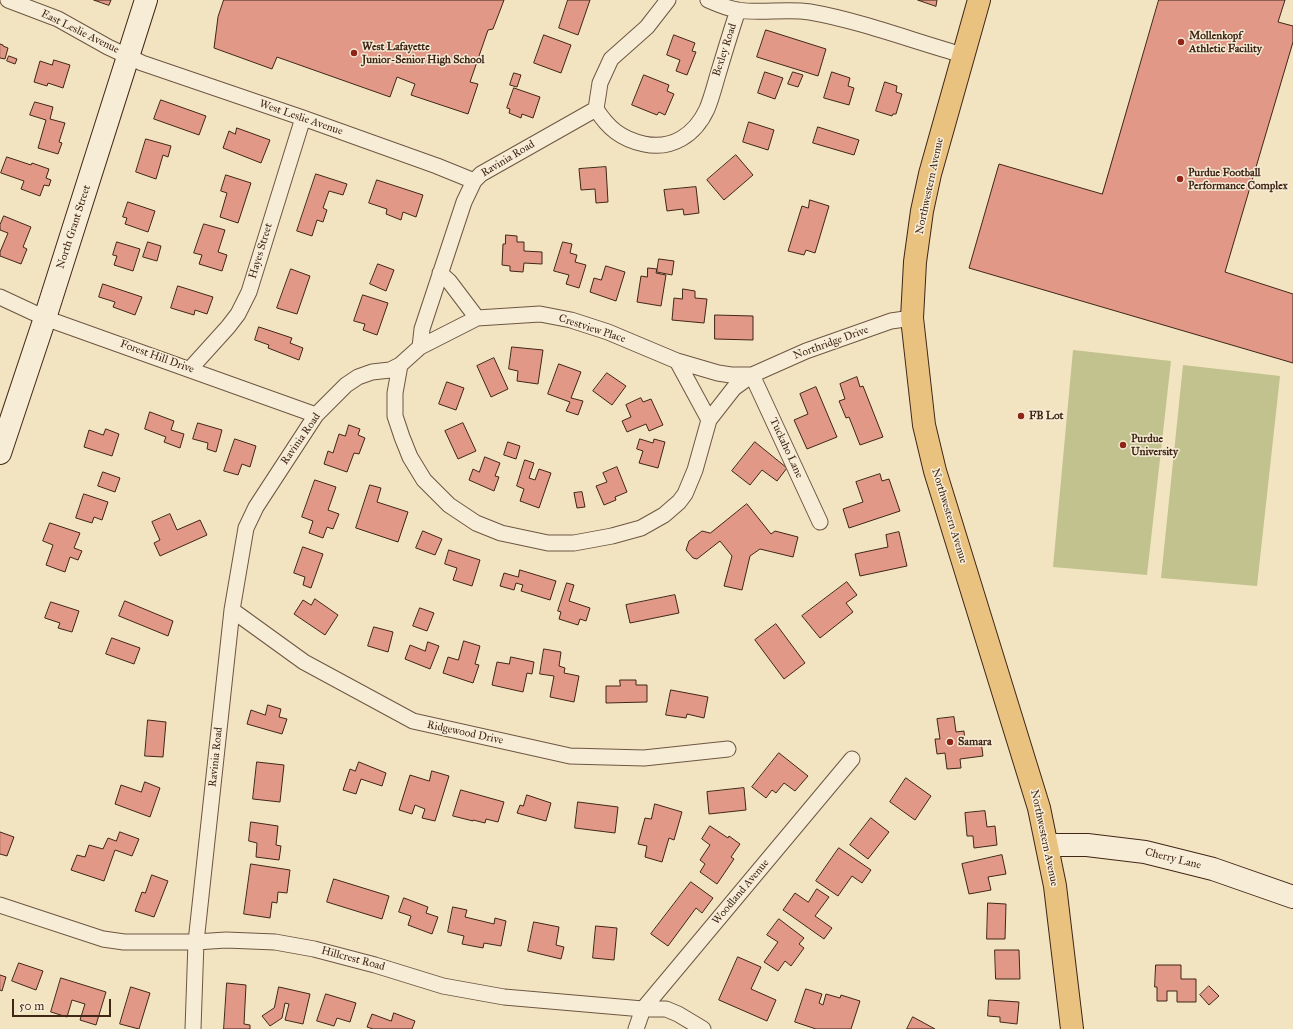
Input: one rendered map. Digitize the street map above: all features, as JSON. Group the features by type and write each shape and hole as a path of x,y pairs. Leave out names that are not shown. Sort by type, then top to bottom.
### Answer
{"main road":[{"name":"Northwestern Avenue","path":"980,0 930,174 922,211 915,262 912,318 924,425 934,471 1039,808 1048,845 1055,886 1072,1029"}],"street":[{"name":"East Leslie Avenue","path":"8,0 58,19 108,47 128,56"},
{"name":"North Grant Street","path":"0,453 45,318 146,0"},
{"path":"596,109 600,83 611,58 647,27 668,0"},
{"path":"708,0 720,6 738,10"},
{"name":"Bexley Road","path":"596,109 605,123 622,136 636,142 654,146 673,144 683,138 697,126 707,109 738,10 799,10 816,13 843,19 963,55"},
{"name":"West Leslie Avenue","path":"128,56 437,166 474,181"},
{"name":"Ravinia Road","path":"193,1029 196,942 232,610 246,528 251,516 316,415 346,385 358,377 372,372 390,370 400,365 420,347 422,329 440,273 464,202 474,181 481,174 596,109"},
{"name":"Hayes Street","path":"190,369 238,314 249,292 303,118"},
{"path":"440,273 449,281 477,318"},
{"name":"Forest Hill Drive","path":"0,297 45,318 316,415"},
{"name":"Crestview Place","path":"420,347 477,318 540,314 571,320 608,332 677,361"},
{"name":"Northridge Drive","path":"400,365 395,393 395,416 410,457 424,480 449,505 476,523 501,534 548,543 574,543 612,536 641,528 664,515 685,494 695,470 709,420 734,388 752,375 827,343 891,321 912,318"},
{"path":"677,361 709,420"},
{"name":"Northridge Drive","path":"677,361 731,376 752,375"},
{"name":"Tuckaho Lane","path":"752,375 820,522"},
{"name":"Ridgewood Drive","path":"232,610 304,662 413,721 570,756 644,758 728,749"},
{"name":"Woodland Avenue","path":"636,1029 643,1009 852,758"},
{"name":"Cherry Lane","path":"1048,845 1087,845 1145,852 1213,869 1292,892"},
{"name":"Hillcrest Road","path":"0,905 103,939 124,942 196,942 226,940 275,942 314,949 375,965 443,986 504,996 643,1009 666,1009 678,1014 703,1029"}],"green space":[{"path":"1073,350 1171,361 1147,575 1053,567"},
{"path":"1183,365 1280,376 1257,586 1161,578"}],"building":[{"path":"94,0 111,0 109,5"},
{"name":"West Lafayette Junior-Senior High School","path":"224,0 504,0 493,29 488,30 470,82 478,84 468,114 411,95 415,84 397,77 390,97 277,57 272,69 214,48 218,17"},
{"path":"568,0 590,0 578,35 559,28"},
{"path":"918,0 937,0 936,6"},
{"name":"Purdue Football Performance Complex","path":"1159,0 1285,0 1278,22 1293,26 1293,42 1225,272 1293,294 1293,363 969,268 999,164 1102,194"},
{"path":"766,30 826,49 818,76 757,57"},
{"path":"544,35 571,45 561,73 534,63"},
{"path":"674,35 695,43 692,51 696,52 687,75 676,71 680,60 667,55"},
{"path":"0,44 8,48 5,59 0,58"},
{"path":"9,56 17,59 15,64 7,61"},
{"path":"54,60 70,65 63,88 48,83 47,86 34,82 40,61 52,65"},
{"path":"765,72 783,78 775,99 758,93"},
{"path":"793,72 803,75 798,87 788,84"},
{"path":"832,72 850,78 848,86 854,88 849,105 824,98"},
{"path":"514,73 521,75 517,87 510,85"},
{"path":"644,75 669,85 667,91 674,94 665,115 659,112 657,115 632,105"},
{"path":"885,82 897,86 896,92 902,94 896,114 893,114 892,116 876,111"},
{"path":"514,88 540,97 533,118 522,114 521,118 509,113 510,109 507,108"},
{"path":"161,100 206,116 199,135 154,119"},
{"path":"35,102 53,107 50,119 65,123 59,142 62,143 58,154 38,148 46,120 30,115"},
{"path":"749,122 774,130 768,150 743,142"},
{"path":"818,127 859,140 854,155 813,143"},
{"path":"237,128 270,140 261,163 223,148 229,131 235,134"},
{"path":"146,139 171,146 168,157 163,155 156,179 136,172"},
{"path":"736,155 753,175 724,200 707,180"},
{"path":"7,157 49,169 46,178 51,180 49,186 44,185 40,196 21,189 24,181 1,173"},
{"path":"606,167 608,202 596,203 595,189 581,190 579,169"},
{"path":"316,174 347,184 343,195 329,191 323,208 327,210 323,222 317,220 312,236 297,231"},
{"path":"226,175 251,183 238,223 220,217 227,193 221,191"},
{"path":"377,180 423,195 416,217 403,212 401,220 386,214 387,209 369,203"},
{"path":"696,187 699,213 684,215 683,209 667,211 664,190"},
{"path":"810,200 829,206 815,253 806,250 804,255 788,251 802,206 808,208"},
{"path":"128,202 155,211 148,232 125,224 127,218 123,217"},
{"path":"4,216 31,227 23,247 27,249 21,264 0,256 0,252 8,233 0,230 0,225"},
{"path":"204,224 225,230 218,252 227,255 222,271 199,264 202,255 194,253"},
{"path":"506,235 517,236 517,242 524,242 524,251 542,252 542,264 524,263 523,272 510,271 510,266 502,265 503,244 505,244"},
{"path":"117,242 140,249 133,271 114,265 117,256 113,255"},
{"path":"148,242 161,246 157,261 143,257"},
{"path":"563,242 572,244 570,253 577,255 575,262 586,265 579,288 566,284 569,275 554,271"},
{"path":"659,259 674,261 672,275 657,272"},
{"path":"378,264 394,270 386,291 370,284"},
{"path":"606,266 625,272 616,301 590,292 594,278 601,280"},
{"path":"648,268 657,269 656,273 666,275 661,306 637,302 641,276 647,277"},
{"path":"291,269 310,276 297,314 277,308"},
{"path":"103,284 142,297 135,315 113,307 115,302 99,297"},
{"path":"178,286 213,297 207,314 195,310 194,315 171,308"},
{"path":"683,289 695,291 695,298 707,299 704,323 672,320 674,298 682,299"},
{"path":"363,295 388,303 377,335 363,330 365,324 354,321"},
{"path":"715,315 753,316 753,340 715,339"},
{"path":"259,327 292,338 290,343 303,348 299,360 268,348 269,345 255,340"},
{"path":"512,347 543,350 538,384 517,381 518,371 509,369"},
{"path":"494,358 508,389 491,397 477,366"},
{"path":"559,364 581,372 571,398 583,401 578,415 566,411 570,402 548,394"},
{"path":"607,373 626,386 612,405 593,391"},
{"path":"857,377 860,387 863,386 883,437 860,445 849,417 846,418 839,401 845,399 840,384"},
{"path":"447,382 464,388 456,410 439,404"},
{"path":"816,387 837,437 807,449 794,420 808,414 800,394"},
{"path":"641,398 643,402 651,399 663,425 649,431 646,424 627,432 622,421 631,417 626,405"},
{"path":"150,412 174,421 171,430 184,434 180,448 164,442 166,437 145,429"},
{"path":"198,423 222,430 216,452 207,449 208,443 193,439"},
{"path":"463,423 476,451 458,459 445,431"},
{"path":"349,425 360,429 358,435 365,438 359,454 354,453 347,472 324,464 328,451 333,453 339,434 345,436"},
{"path":"106,429 119,434 112,456 84,447 89,430 103,435"},
{"path":"235,439 256,446 250,467 242,464 238,475 224,471"},
{"path":"640,439 653,443 654,439 665,442 658,468 639,463 643,451 637,449"},
{"path":"508,442 520,446 516,459 504,455"},
{"path":"755,442 787,468 777,481 762,470 750,485 732,471"},
{"path":"485,457 500,463 495,476 499,477 494,491 469,480 473,469 479,472"},
{"path":"525,460 534,463 529,478 535,480 539,469 551,473 539,508 520,501 524,489 517,486"},
{"path":"617,467 627,492 615,497 616,500 604,505 596,486 607,482 603,473"},
{"path":"103,472 120,478 115,492 98,486"},
{"path":"880,474 882,481 889,479 900,511 849,528 843,509 863,502 856,482"},
{"path":"315,480 336,487 328,510 339,514 333,529 327,527 323,538 309,533 313,521 302,517"},
{"path":"370,485 381,488 377,502 408,512 398,542 356,528"},
{"path":"582,492 585,507 577,508 574,493"},
{"path":"84,494 108,502 102,520 94,517 92,523 76,518"},
{"path":"747,504 771,534 775,531 798,537 793,557 760,549 750,556 742,590 724,586 732,556 720,541 697,559 693,558 686,550 689,541 702,531 710,533"},
{"path":"170,514 177,530 200,520 207,535 160,556 154,543 160,540 152,522"},
{"path":"50,523 80,533 74,548 82,551 78,560 70,557 65,572 46,565 53,545 43,541"},
{"path":"423,531 442,539 435,555 416,548"},
{"path":"899,532 907,566 860,576 855,554 888,547 886,535"},
{"path":"303,547 323,554 311,588 303,585 305,577 294,573"},
{"path":"449,550 480,560 472,586 453,580 457,568 445,564"},
{"path":"520,570 556,581 550,600 521,591 523,585 516,583 514,590 500,586 504,573 518,577"},
{"path":"847,582 857,595 846,603 853,612 820,638 802,616"},
{"path":"567,583 574,585 569,601 590,608 586,621 580,619 578,625 559,619 561,612 558,611"},
{"path":"675,595 679,613 630,623 626,605"},
{"path":"315,599 338,615 325,635 294,614 303,600 311,605"},
{"path":"125,601 173,621 168,636 119,616"},
{"path":"51,602 79,611 72,632 58,628 60,623 45,618"},
{"path":"420,608 434,613 427,631 413,626"},
{"path":"776,624 805,663 784,679 755,640"},
{"path":"374,627 393,632 388,652 368,646"},
{"path":"112,638 140,648 134,664 106,654"},
{"path":"464,641 480,646 475,664 479,665 473,683 443,673 448,657 458,660"},
{"path":"428,642 439,646 430,669 405,659 410,645 425,651"},
{"path":"544,649 561,652 559,666 565,668 564,673 579,676 574,702 550,697 554,676 540,674"},
{"path":"511,657 534,662 532,674 527,673 523,692 492,685 497,662 509,664"},
{"path":"620,680 636,680 636,685 647,685 647,702 606,703 606,686 620,686"},
{"path":"671,690 708,697 704,718 687,714 686,718 666,715"},
{"path":"268,705 281,709 279,717 287,719 282,734 247,724 251,710 265,715"},
{"name":"Samara","path":"954,717 956,732 964,731 965,743 981,741 983,756 960,759 961,768 947,769 945,753 937,754 935,739 940,739 937,719"},
{"path":"148,720 166,722 163,757 145,756"},
{"path":"779,753 808,776 795,791 784,783 776,793 772,790 766,798 752,787"},
{"path":"257,762 284,765 280,802 253,799"},
{"path":"359,762 386,773 382,786 361,779 356,794 343,790 350,769 355,771"},
{"path":"432,771 449,776 435,821 422,818 425,809 415,805 412,814 399,810 410,775 429,781"},
{"path":"906,778 931,796 915,820 890,802"},
{"path":"145,782 160,788 150,817 115,804 121,785 141,792"},
{"path":"744,788 746,810 709,814 707,792"},
{"path":"461,790 504,802 498,822 486,819 485,823 453,816"},
{"path":"527,795 551,803 546,821 517,813 520,805 523,806"},
{"path":"578,802 618,807 615,833 575,828"},
{"path":"655,804 682,812 674,840 669,838 662,862 645,857 647,846 638,844 645,818 651,819"},
{"path":"985,811 987,827 995,826 997,845 974,848 973,836 967,836 965,813"},
{"path":"871,818 889,832 868,859 850,845"},
{"path":"251,822 278,826 276,845 281,846 279,860 256,857 257,843 249,841"},
{"path":"710,826 728,838 729,836 740,844 731,857 734,859 717,884 700,872 705,864 700,860 710,845 702,839"},
{"path":"0,832 14,837 7,856 0,854"},
{"path":"120,832 139,839 132,856 115,850 104,881 71,870 77,855 85,857 89,845 103,849 108,838 116,841"},
{"path":"839,848 871,870 862,883 852,876 838,896 816,881"},
{"path":"1002,855 1006,874 988,877 991,890 969,894 962,864"},
{"path":"251,864 290,870 287,893 278,892 277,903 272,902 270,918 244,914"},
{"path":"152,875 168,881 154,917 135,911 142,892 145,893"},
{"path":"334,879 389,896 382,919 327,902"},
{"path":"691,882 713,898 702,913 696,908 668,946 651,934"},
{"path":"817,889 829,897 815,916 832,928 824,939 783,910 795,893 808,902"},
{"path":"404,898 428,907 426,913 438,917 432,934 408,925 411,916 399,912"},
{"path":"988,903 1006,904 1005,939 987,939"},
{"path":"453,907 467,910 465,917 494,924 495,918 506,921 501,946 484,943 483,948 462,944 464,936 448,932"},
{"path":"779,919 804,938 799,944 804,948 791,966 785,961 778,971 764,962 778,942 767,935"},
{"path":"534,922 559,927 556,945 564,947 561,959 528,951"},
{"path":"596,926 617,928 614,960 593,958"},
{"path":"995,950 1019,950 1020,979 996,979"},
{"path":"738,957 761,967 751,989 776,1000 767,1021 719,1000"},
{"path":"19,963 43,971 36,990 12,981"},
{"path":"1156,965 1181,965 1181,979 1196,979 1196,1002 1177,1002 1177,991 1167,991 1167,1001 1157,1001 1157,987 1155,987"},
{"path":"0,975 6,977 2,991 0,990"},
{"path":"61,978 106,992 96,1025 80,1020 85,1004 72,1000 67,1017 51,1012"},
{"path":"227,983 246,985 244,1024 250,1025 250,1029 224,1029"},
{"path":"1209,986 1219,996 1209,1005 1200,995"},
{"path":"131,987 150,993 139,1029 120,1024"},
{"path":"279,987 310,994 303,1024 285,1020 289,1004 285,1003 282,1018 270,1026 262,1016 274,1008"},
{"path":"806,989 822,994 819,1003 823,1005 826,994 840,998 841,995 860,1001 851,1029 816,1029 795,1022"},
{"path":"326,994 356,1003 350,1022 337,1018 334,1026 317,1021"},
{"path":"989,1000 1019,1002 1017,1024 1000,1022 1000,1017 988,1016"},
{"path":"394,1013 415,1021 412,1029 373,1029 367,1027 372,1014 391,1021"},
{"path":"913,1017 935,1029 907,1029"}],"place":[{"name":"Mollenkopf Athletic Facility","path":"1181,42"},
{"name":"West Lafayette Junior-Senior High School","path":"354,53"},
{"name":"Purdue Football Performance Complex","path":"1180,179"},
{"name":"FB Lot","path":"1021,416"},
{"name":"Purdue University","path":"1123,445"},
{"name":"Samara","path":"950,742"}]}
